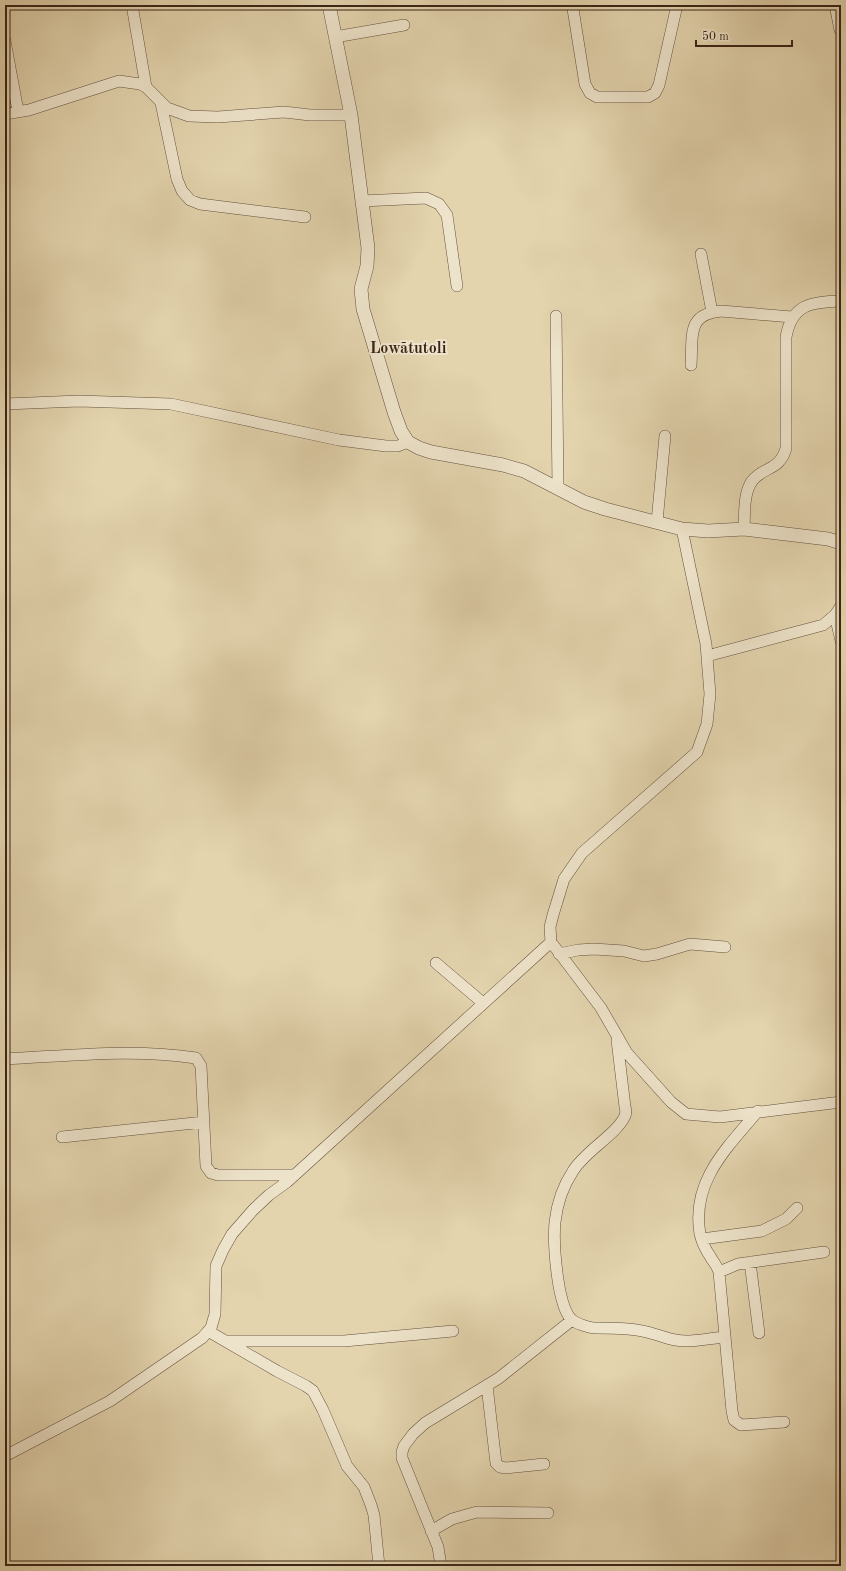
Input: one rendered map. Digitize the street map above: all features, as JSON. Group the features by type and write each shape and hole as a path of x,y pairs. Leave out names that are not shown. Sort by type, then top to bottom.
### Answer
{"street":[{"path":"132,5 146,87"},
{"path":"329,5 351,115 368,248 367,266 361,289 363,309 394,412 401,431 408,442 431,452 502,465 524,471 591,505 682,529 708,531 744,529 828,539 841,542"},
{"path":"573,9 585,84 590,93 597,97 648,97 655,93 659,85 677,5"},
{"path":"835,5 840,30"},
{"path":"336,37 404,25"},
{"path":"5,41 18,112"},
{"path":"5,114 29,110 119,81 140,84 146,87 162,103 178,113 189,116 218,117 284,112 310,115 351,115"},
{"path":"162,103 178,179 182,191 190,200 200,204 305,217"},
{"path":"362,201 426,198 439,204 447,215 457,286"},
{"path":"701,254 712,312"},
{"path":"744,529 746,492 752,481 761,473 779,462 784,456 786,448 786,337 788,324 792,317 806,306 822,301 841,301"},
{"path":"691,365 694,327 697,320 712,312 721,311 792,317"},
{"path":"556,316 558,488"},
{"path":"5,404 79,401 170,404 339,440 386,446 398,446 408,442"},
{"path":"656,522 665,436"},
{"path":"682,529 706,644 710,694 707,724 697,752 582,853 564,879 550,927 551,942 601,1008 627,1052 671,1102 686,1114 720,1117 841,1102"},
{"path":"707,656 823,625 838,610"},
{"path":"838,610 841,641"},
{"path":"5,1456 110,1401 202,1338 211,1328 215,1314 216,1266 229,1239 253,1210 295,1175 551,942"},
{"path":"559,954 578,950 594,949 624,951 644,956 657,954 690,944 725,947"},
{"path":"436,963 483,1003"},
{"path":"617,1035 626,1113 616,1127 587,1154 572,1171 560,1199 555,1222 558,1281 563,1306 572,1320 591,1328 625,1328 653,1334 669,1340 686,1341 725,1337"},
{"path":"5,1059 136,1053 176,1055 196,1058 201,1066 206,1166 210,1173 218,1175 295,1175"},
{"path":"758,1112 723,1154 705,1181 699,1209 700,1233 710,1258 715,1263 719,1272 734,1420 742,1425 784,1422"},
{"path":"62,1137 204,1122"},
{"path":"702,1239 762,1231 786,1219 797,1208"},
{"path":"719,1272 732,1266 750,1262 824,1252"},
{"path":"750,1262 759,1332"},
{"path":"441,1566 438,1547 402,1458 404,1446 413,1434 425,1424 499,1378 572,1320"},
{"path":"208,1331 313,1391 323,1410 347,1466 364,1487 371,1505 374,1515 379,1566"},
{"path":"224,1341 344,1340 453,1331"},
{"path":"487,1386 496,1463 500,1467 506,1468 544,1464"},
{"path":"432,1531 452,1519 477,1512 548,1513"}],"district":[{"name":"Lowātutoli","path":"408,349"}]}
